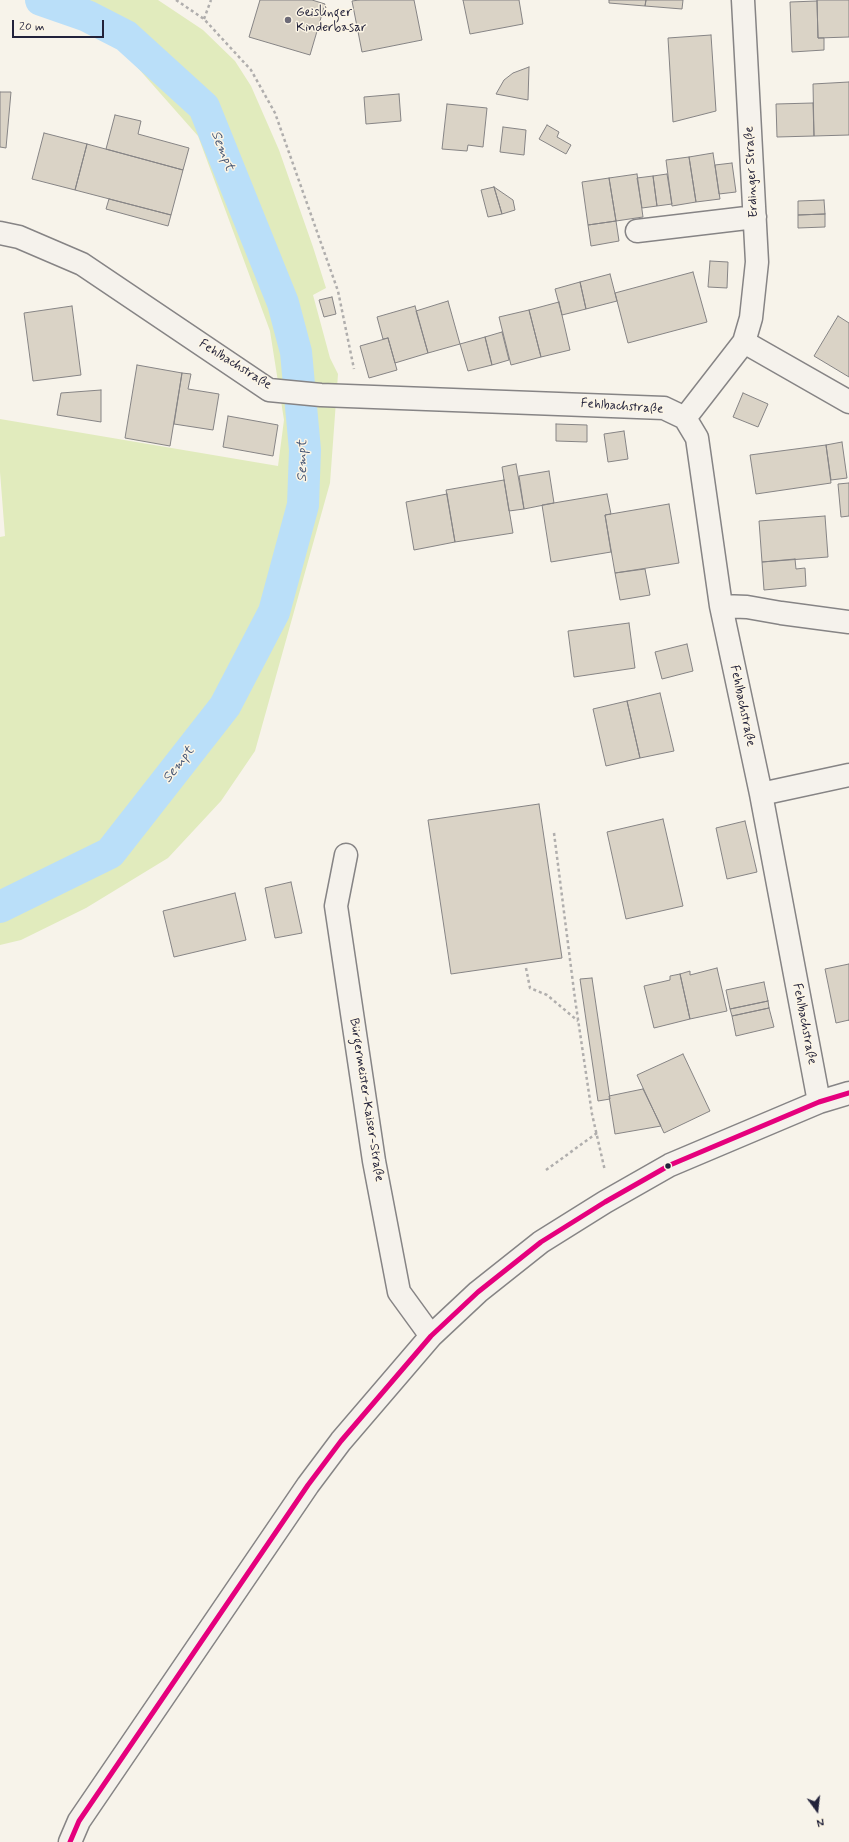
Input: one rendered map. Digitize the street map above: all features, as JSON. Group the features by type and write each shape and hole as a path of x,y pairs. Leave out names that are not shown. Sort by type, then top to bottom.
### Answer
{"street":[{"name":"Erdinger Straße","path":"685,418 744,342 751,318 757,262 743,0"},
{"path":"637,231 755,217"},
{"name":"Fehlbachstraße","path":"0,234 19,238 82,264 269,390 322,395 664,408 685,418 697,438 721,606 761,794 819,1102"},
{"path":"744,342 849,402"},
{"path":"721,606 747,606 781,613 849,622"},
{"path":"761,794 849,775"},
{"name":"Bürgermeister-Kaiser-Straße","path":"346,855 336,906 374,1162 399,1292 431,1336"},
{"path":"70,1842 79,1821 308,1485 341,1441 431,1336 478,1292 541,1242 605,1202 670,1165 819,1102 849,1093"}],"path":[{"path":"176,0 204,20 251,70 275,113 338,291 351,352 357,396"},
{"path":"204,20 211,0"},
{"path":"554,832 592,1114 607,1176"},
{"path":"526,968 530,988 547,995 579,1021"},
{"path":"546,1170 597,1133"}],"green space":[{"path":"31,0 158,0 203,30 235,61 251,86 279,150 313,247 326,288 313,295 330,358 338,374 330,483 255,751 221,801 168,858 86,908 21,940 0,945 0,537 5,536 0,472 0,419 278,466 284,420 270,331 198,136 122,50"}],"building":[{"path":"260,0 312,0 325,4 310,55 249,37"},
{"path":"414,0 422,40 362,52 352,1"},
{"path":"463,0 519,0 523,24 470,34"},
{"path":"609,0 646,0 645,6 609,3"},
{"path":"646,0 683,0 682,9 645,6"},
{"path":"817,0 849,0 849,37 818,38"},
{"path":"817,1 818,38 824,38 824,50 792,52 790,2"},
{"path":"711,35 716,111 673,122 668,38"},
{"path":"529,67 528,100 496,94 504,80 513,73"},
{"path":"849,82 849,135 814,136 813,84"},
{"path":"0,92 11,92 6,148 0,147"},
{"path":"399,94 401,121 366,124 364,97"},
{"path":"813,103 814,136 777,137 776,104"},
{"path":"447,104 487,108 483,147 468,145 467,151 442,149"},
{"path":"115,115 141,121 138,134 189,148 183,170 106,149"},
{"path":"547,125 559,132 557,137 571,145 566,154 539,139"},
{"path":"503,127 526,130 524,155 500,152"},
{"path":"44,133 87,144 75,190 32,179"},
{"path":"87,144 183,170 171,215 75,190"},
{"path":"713,153 720,199 696,202 689,157"},
{"path":"689,157 696,202 672,206 666,160"},
{"path":"732,163 736,192 719,194 715,165"},
{"path":"637,174 643,217 616,221 609,178"},
{"path":"667,174 672,204 657,206 653,176"},
{"path":"653,176 657,206 642,208 637,178"},
{"path":"609,178 616,221 588,225 582,182"},
{"path":"494,187 502,214 488,217 481,190"},
{"path":"494,187 513,200 515,210 502,214"},
{"path":"109,199 171,215 168,226 106,209"},
{"path":"824,200 825,214 798,215 798,201"},
{"path":"825,214 825,227 798,228 798,215"},
{"path":"616,221 619,241 591,246 588,225"},
{"path":"710,261 728,262 727,288 708,287"},
{"path":"693,272 707,322 628,343 615,293"},
{"path":"610,274 617,301 586,309 580,282"},
{"path":"580,282 586,309 562,315 555,289"},
{"path":"332,297 336,314 324,317 319,300"},
{"path":"448,301 460,344 428,353 416,311"},
{"path":"559,302 570,350 541,357 529,310"},
{"path":"72,306 81,375 33,381 24,313"},
{"path":"415,306 428,353 395,363 388,338 383,339 377,317"},
{"path":"529,310 541,357 511,365 499,317"},
{"path":"838,316 849,323 849,377 814,356"},
{"path":"502,332 509,360 492,365 485,337"},
{"path":"485,337 492,365 468,371 460,344"},
{"path":"388,338 397,370 369,378 360,346"},
{"path":"137,365 182,373 170,446 125,438"},
{"path":"182,373 191,374 188,389 219,394 213,430 174,424"},
{"path":"101,390 101,422 57,415 61,393"},
{"path":"743,393 768,404 758,427 733,417"},
{"path":"228,416 278,425 273,456 223,447"},
{"path":"556,424 587,425 587,442 556,441"},
{"path":"624,431 628,459 608,462 604,434"},
{"path":"842,442 847,478 831,480 826,445"},
{"path":"826,445 831,483 756,494 750,455"},
{"path":"516,464 524,509 509,511 502,467"},
{"path":"549,471 554,503 524,509 519,476"},
{"path":"504,480 513,533 455,542 446,490"},
{"path":"849,483 849,516 841,517 838,484"},
{"path":"447,494 455,542 414,550 406,502"},
{"path":"607,494 611,514 605,515 611,552 551,562 542,505"},
{"path":"669,504 679,563 615,573 605,515"},
{"path":"825,516 828,557 762,562 759,521"},
{"path":"795,559 796,569 805,568 806,586 764,590 762,562"},
{"path":"645,569 650,595 620,600 615,573"},
{"path":"629,623 635,668 574,677 568,631"},
{"path":"687,644 693,671 662,679 655,652"},
{"path":"660,693 674,751 640,758 627,701"},
{"path":"627,701 640,758 606,766 593,709"},
{"path":"539,804 562,958 451,974 428,820"},
{"path":"663,819 683,906 626,919 607,832"},
{"path":"745,821 757,872 727,879 716,828"},
{"path":"291,882 302,933 275,938 265,888"},
{"path":"235,893 246,940 174,957 163,911"},
{"path":"849,964 849,1020 836,1023 825,969"},
{"path":"717,968 727,1011 690,1019 680,974 690,971 690,975"},
{"path":"680,974 690,1019 654,1028 644,986 670,980 670,976"},
{"path":"592,978 610,1099 598,1101 580,979"},
{"path":"764,982 768,1001 730,1009 726,990"},
{"path":"768,1001 769,1008 732,1016 730,1009"},
{"path":"769,1008 774,1027 736,1036 732,1016"},
{"path":"683,1054 710,1111 664,1133 637,1075"},
{"path":"643,1089 661,1126 615,1134 609,1096"}],"waterway":[{"name":"Sempt","path":"0,907 110,853 225,706 274,612 303,505 305,450 296,352 283,303 204,107 126,36 87,16 41,0"}],"transit line":[{"path":"70,1842 79,1821 308,1485 341,1441 431,1336 478,1292 541,1242 605,1202 670,1165 819,1102 849,1093"}],"place":[{"name":"Geislinger Kinderbasar","path":"288,20"}]}
